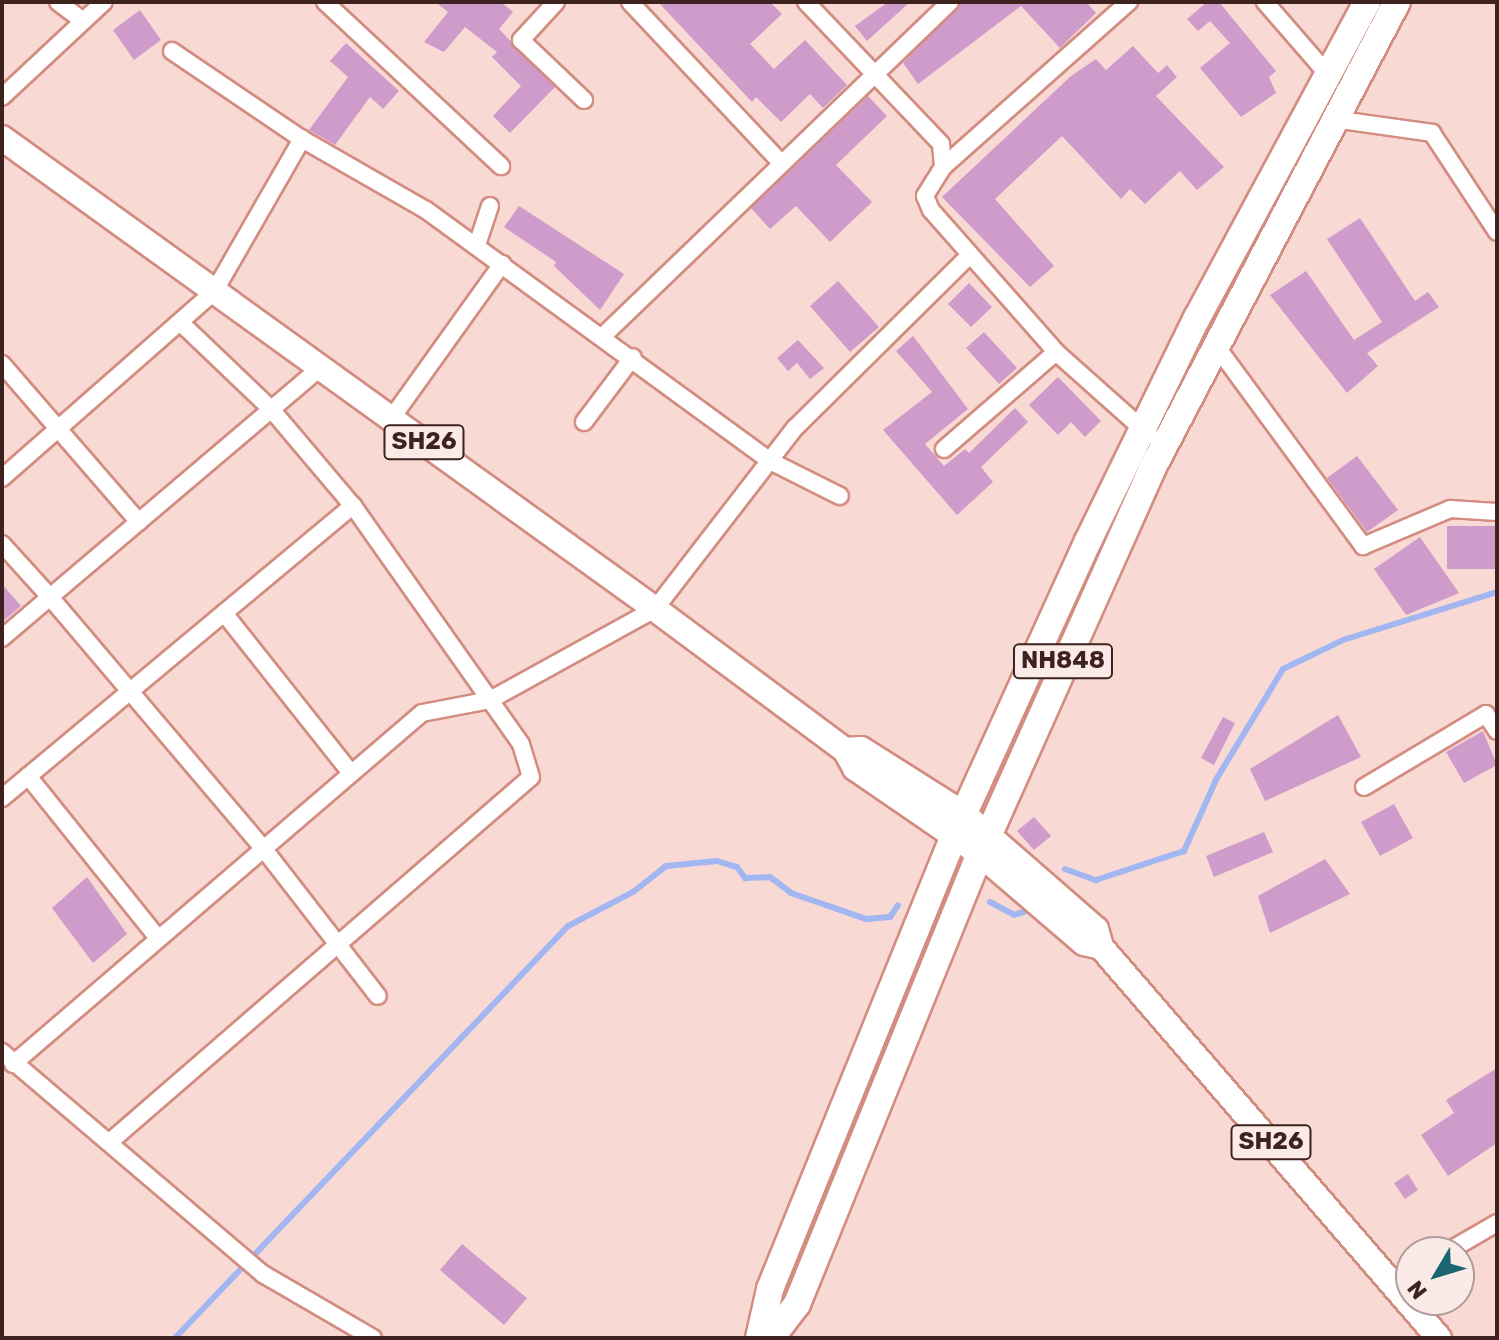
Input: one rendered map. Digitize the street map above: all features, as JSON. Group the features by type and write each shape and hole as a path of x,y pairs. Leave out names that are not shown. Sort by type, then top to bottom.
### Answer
{"highway":[{"name":"NH848","path":"759,1338 770,1289 959,824 1140,431 1367,2"},
{"name":"NH848","path":"771,1338 797,1304 985,844 1164,443 1214,343 1397,2"}],"main road":[{"name":"SH26","path":"2,138 655,609 845,750 855,768 959,824 1096,929 1101,947 1395,1270"},
{"name":"SH26","path":"1425,1316 1439,1338"}],"street":[{"path":"58,2 82,20"},
{"path":"2,97 104,2"},
{"path":"325,2 501,166"},
{"path":"556,2 521,40 584,100"},
{"path":"630,2 780,162"},
{"path":"806,2 875,69 941,144 943,167"},
{"path":"604,335 875,69 950,2"},
{"path":"1129,2 943,167 926,201 1056,352 1140,431 1164,443"},
{"path":"1265,2 1329,76"},
{"path":"172,51 302,139 477,245 604,335 770,461 840,496"},
{"path":"1333,119 1432,133 1497,232"},
{"path":"2,478 214,292 302,139"},
{"path":"477,245 490,206"},
{"path":"373,1338 256,1268 112,1140 7,1058 158,938 422,713 490,700 655,609 770,461 970,255"},
{"path":"391,419 502,264"},
{"path":"112,1140 528,783 531,766 490,700 353,506 272,410 180,322"},
{"path":"1214,343 1363,546 1450,509 1497,512"},
{"path":"944,449 1056,352"},
{"path":"584,422 633,357"},
{"path":"2,364 60,426 139,522"},
{"path":"2,638 319,369"},
{"path":"2,798 353,506"},
{"path":"2,544 132,690 263,848 378,996"},
{"path":"224,613 350,772"},
{"path":"1364,787 1486,714 1497,731"},
{"path":"28,776 158,938"},
{"path":"1475,1236 1497,1223"}],"building":[{"path":"435,2 501,2 513,12 499,29 555,87 510,133 493,116 521,86 492,57 497,52 465,27 444,52 424,42 448,12"},
{"path":"658,2 770,2 782,14 750,44 774,69 805,40 847,85 823,108 810,94 781,122 756,97 752,102"},
{"path":"888,2 910,2 867,41 855,26"},
{"path":"962,2 1086,2 1096,13 1060,48 1021,6 918,84 903,63"},
{"path":"1207,2 1219,2 1276,71 1269,77 1276,93 1241,117 1200,68 1230,43 1210,21 1198,31 1187,19"},
{"path":"140,10 161,40 134,60 113,30"},
{"path":"346,43 399,91 383,109 370,97 335,145 309,130 348,77 330,61"},
{"path":"1133,46 1158,73 1167,65 1177,77 1156,96 1224,167 1197,190 1180,171 1145,204 1130,189 1121,199 1062,136 995,199 1054,266 1030,287 942,197 1071,76 1096,59 1106,70"},
{"path":"868,96 887,116 836,165 872,202 830,242 796,206 770,229 751,208"},
{"path":"519,206 624,274 600,310 554,266 556,262 504,227"},
{"path":"1360,218 1415,301 1428,292 1439,307 1367,353 1378,366 1347,393 1270,295 1306,271 1354,340 1382,322 1327,239"},
{"path":"838,281 879,327 850,352 810,306"},
{"path":"969,283 992,307 971,327 948,304"},
{"path":"984,332 1017,368 999,384 966,348"},
{"path":"913,336 968,409 925,444 944,466 965,449 969,453 1015,408 1028,422 981,467 993,482 957,515 883,430 932,392 896,351"},
{"path":"798,340 824,368 810,379 797,363 788,371 777,358"},
{"path":"1058,377 1101,421 1085,437 1071,422 1058,435 1029,405"},
{"path":"1357,456 1398,510 1367,532 1327,478"},
{"path":"1447,526 1497,526 1497,569 1447,569"},
{"path":"1420,537 1459,593 1406,615 1374,569"},
{"path":"2,584 21,606 2,622"},
{"path":"1338,715 1361,757 1265,801 1250,769"},
{"path":"1223,717 1235,723 1214,765 1201,758"},
{"path":"1483,731 1497,765 1464,783 1446,752"},
{"path":"1394,804 1413,838 1380,856 1361,822"},
{"path":"1034,817 1051,836 1034,850 1017,831"},
{"path":"1264,832 1273,852 1214,877 1206,856"},
{"path":"1325,859 1350,894 1270,933 1258,896"},
{"path":"87,877 127,934 93,963 52,908"},
{"path":"1497,1068 1497,1143 1448,1176 1421,1135 1454,1113 1446,1100"},
{"path":"1408,1174 1418,1190 1405,1199 1394,1183"},
{"path":"462,1244 527,1298 504,1325 440,1270"}],"waterway":[{"path":"1065,869 1096,880 1184,851 1217,778 1283,669 1343,640 1497,592"},
{"path":"175,1338 568,926 633,892 666,866 717,861 737,867 745,878 770,877 791,893 866,919 890,917 898,905"},
{"path":"990,902 1014,915 1035,908"}]}
